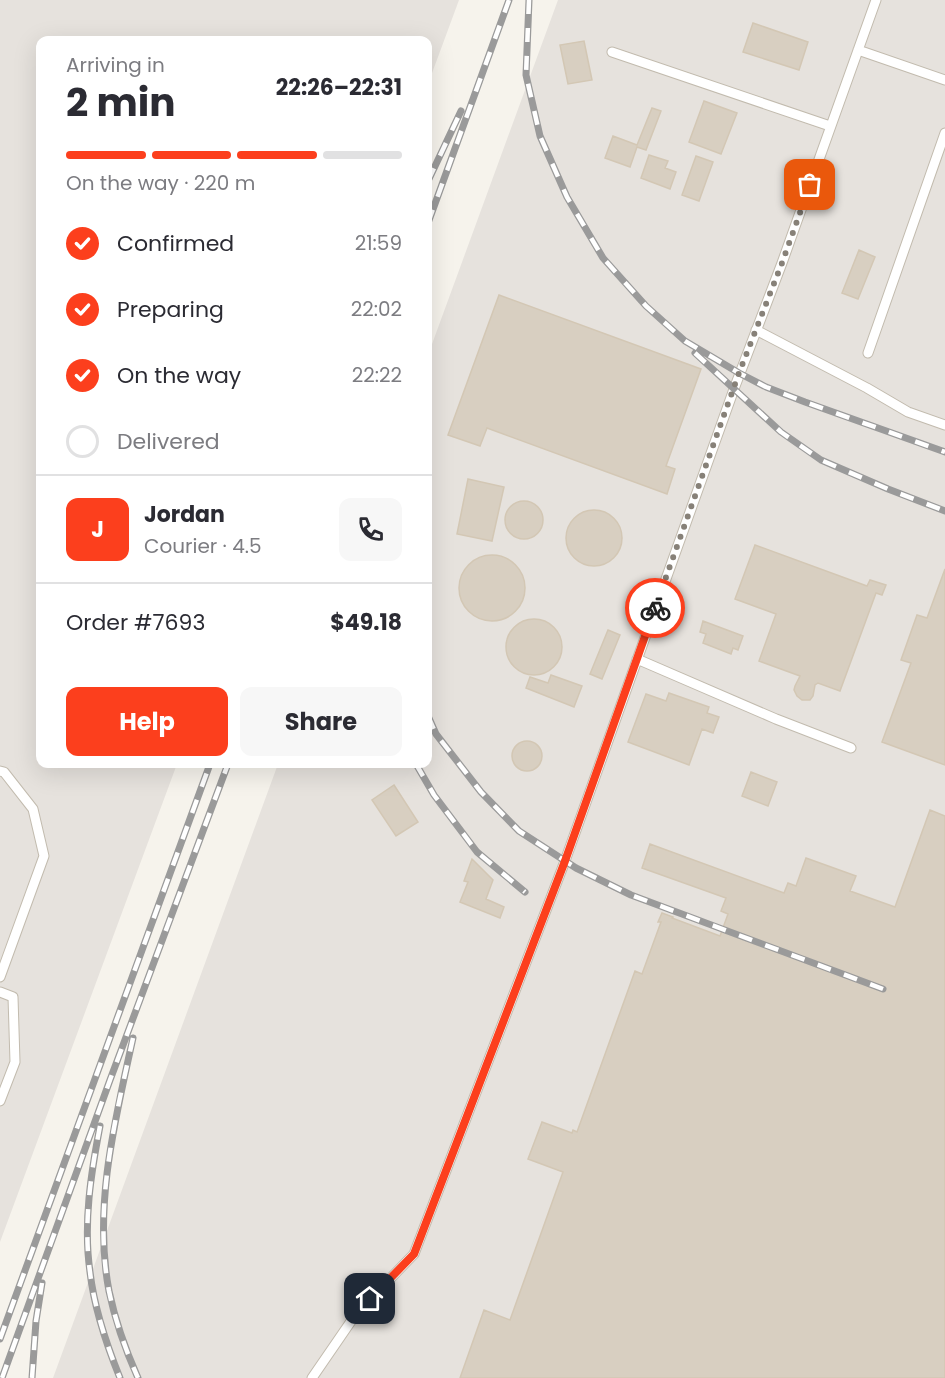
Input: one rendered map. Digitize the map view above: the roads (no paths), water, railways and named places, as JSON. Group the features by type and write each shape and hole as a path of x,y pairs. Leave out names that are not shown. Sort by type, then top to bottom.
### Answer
{"lane":[{"path":"312,1378 356,1314 414,1254 565,861 876,0"},
{"path":"858,50 945,80"},
{"path":"612,52 830,126"},
{"path":"868,353 945,133"},
{"path":"756,330 908,412 945,424"},
{"path":"637,659 776,719 851,747"},
{"path":"0,771 4,772 33,809 44,856 0,977"},
{"path":"0,992 13,997 15,1062 0,1101"}],"railway":[{"path":"432,212 509,0"},
{"path":"529,0 526,75 540,136 567,197 603,258 646,306 685,341 766,387 945,452"},
{"path":"432,173 461,111"},
{"path":"695,353 781,432 821,460 945,511"},
{"path":"432,725 436,734 481,792 519,831 576,868 631,895 883,989"},
{"path":"0,1339 209,768"},
{"path":"2,1378 227,768"},
{"path":"418,768 434,795 477,852 525,892"},
{"path":"133,1038 113,1132 103,1228 111,1302 138,1378"},
{"path":"100,1126 89,1198 88,1254 98,1312 120,1378"},
{"path":"32,1378 36,1321 42,1283"}]}
